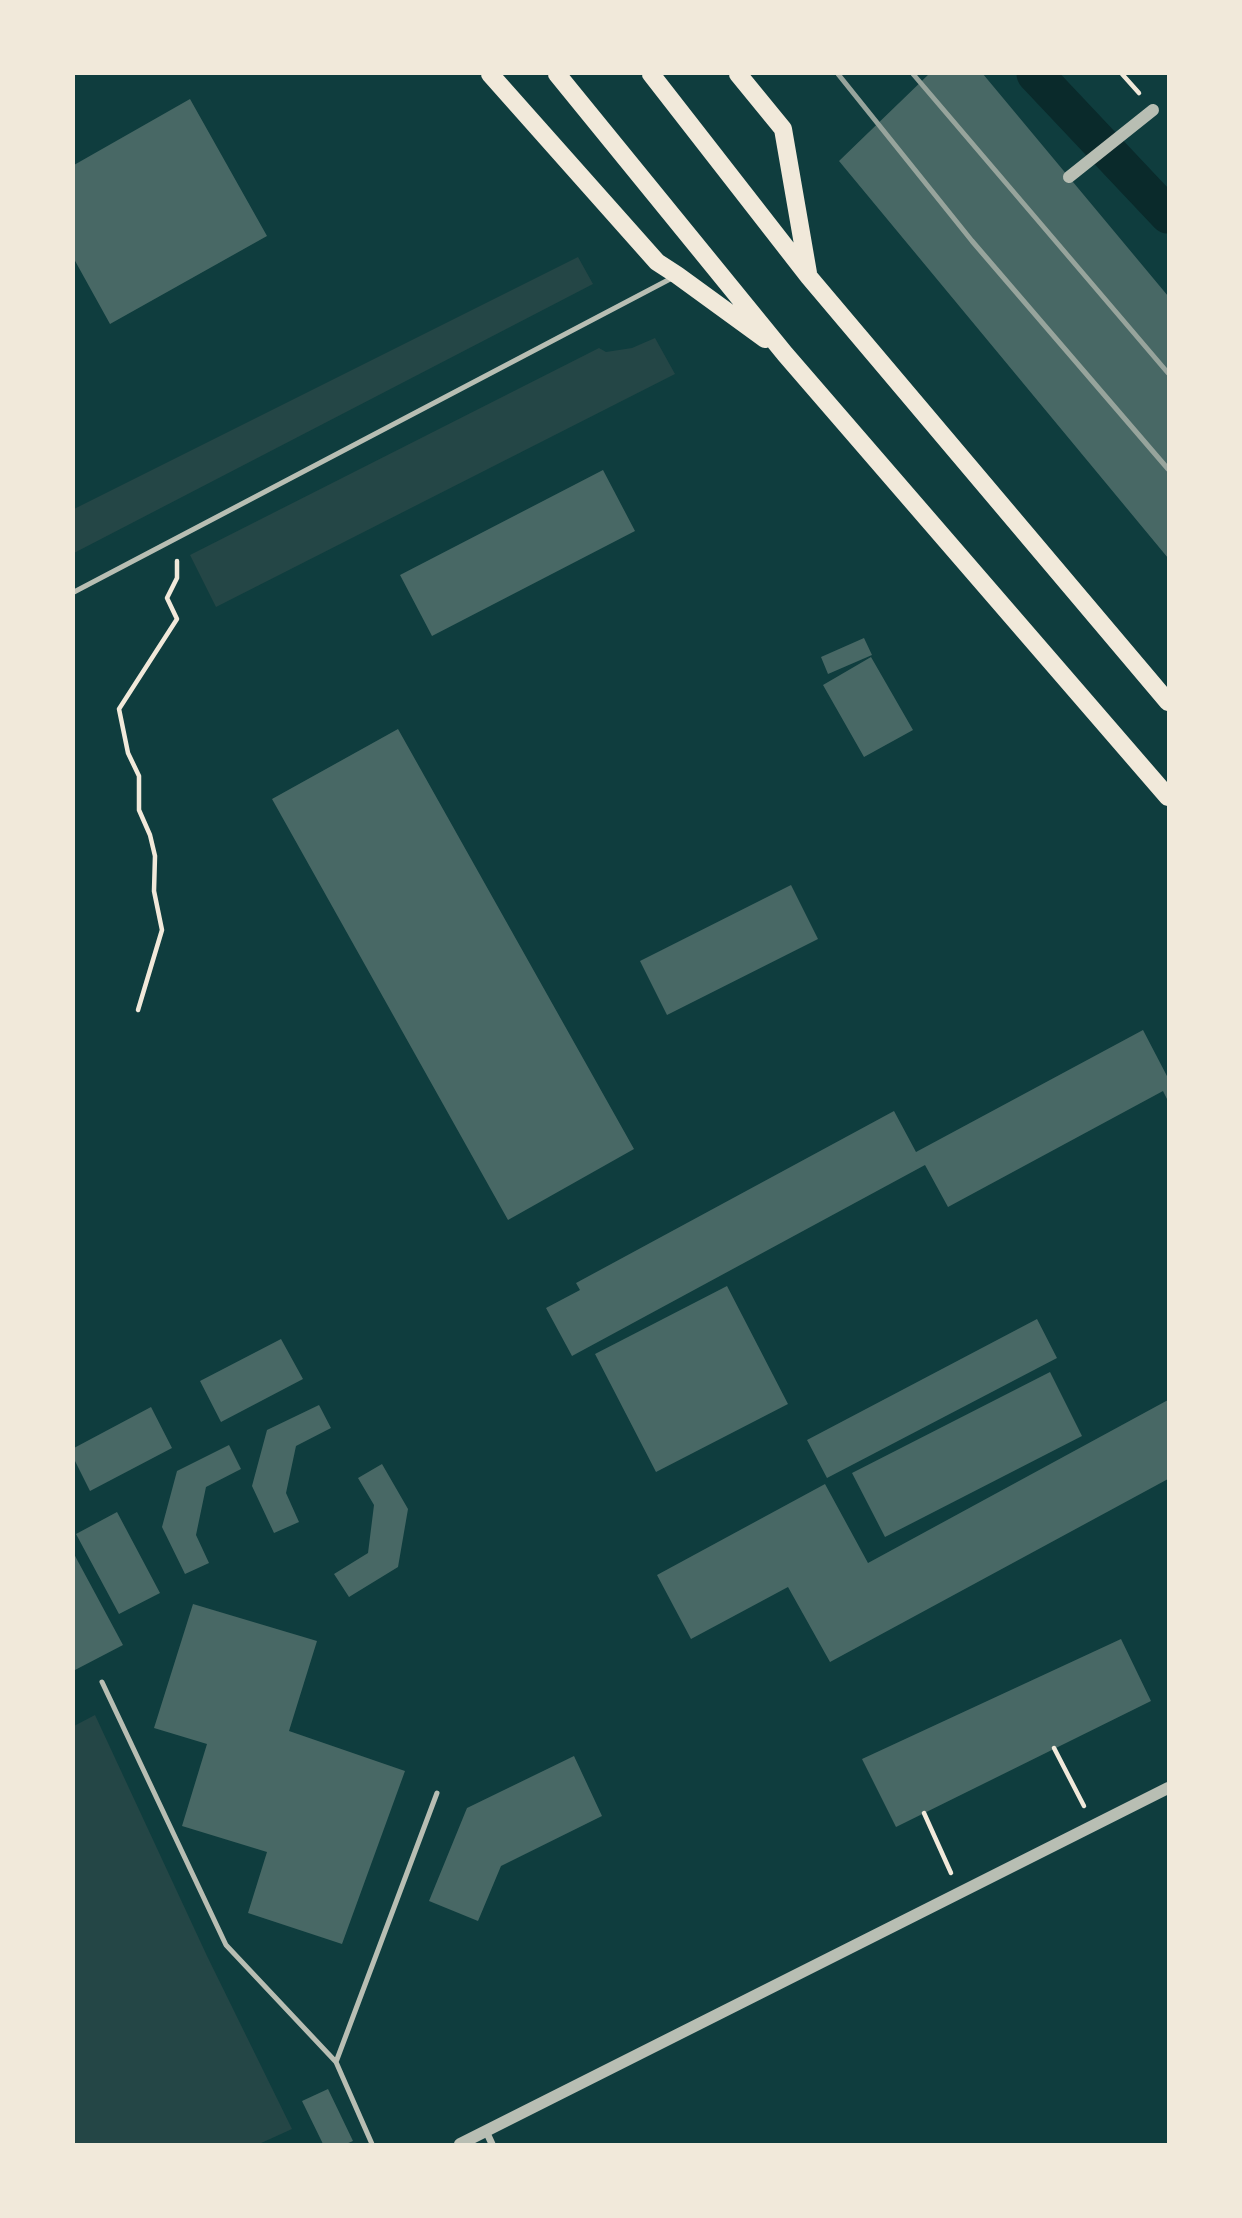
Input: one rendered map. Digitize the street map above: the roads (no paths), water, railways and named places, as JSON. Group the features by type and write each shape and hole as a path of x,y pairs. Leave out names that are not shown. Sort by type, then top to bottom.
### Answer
{"main road":[{"path":"490,74 657,262 785,354"},
{"path":"557,74 785,354 1168,797"},
{"path":"651,74 809,276 1168,702"},
{"path":"738,74 783,129 809,276"}],"street":[{"path":"1069,177 1153,110"},
{"path":"460,2144 1168,1788"},
{"path":"486,2132 492,2144"}],"lane":[{"path":"74,592 677,275"},
{"path":"102,1682 226,1945 336,2062 372,2144"},
{"path":"336,2062 437,1793"}],"waterway":[{"path":"1035,74 1168,215"}],"railway":[{"path":"838,74 972,241 1168,469"},
{"path":"913,74 1168,373"}]}
